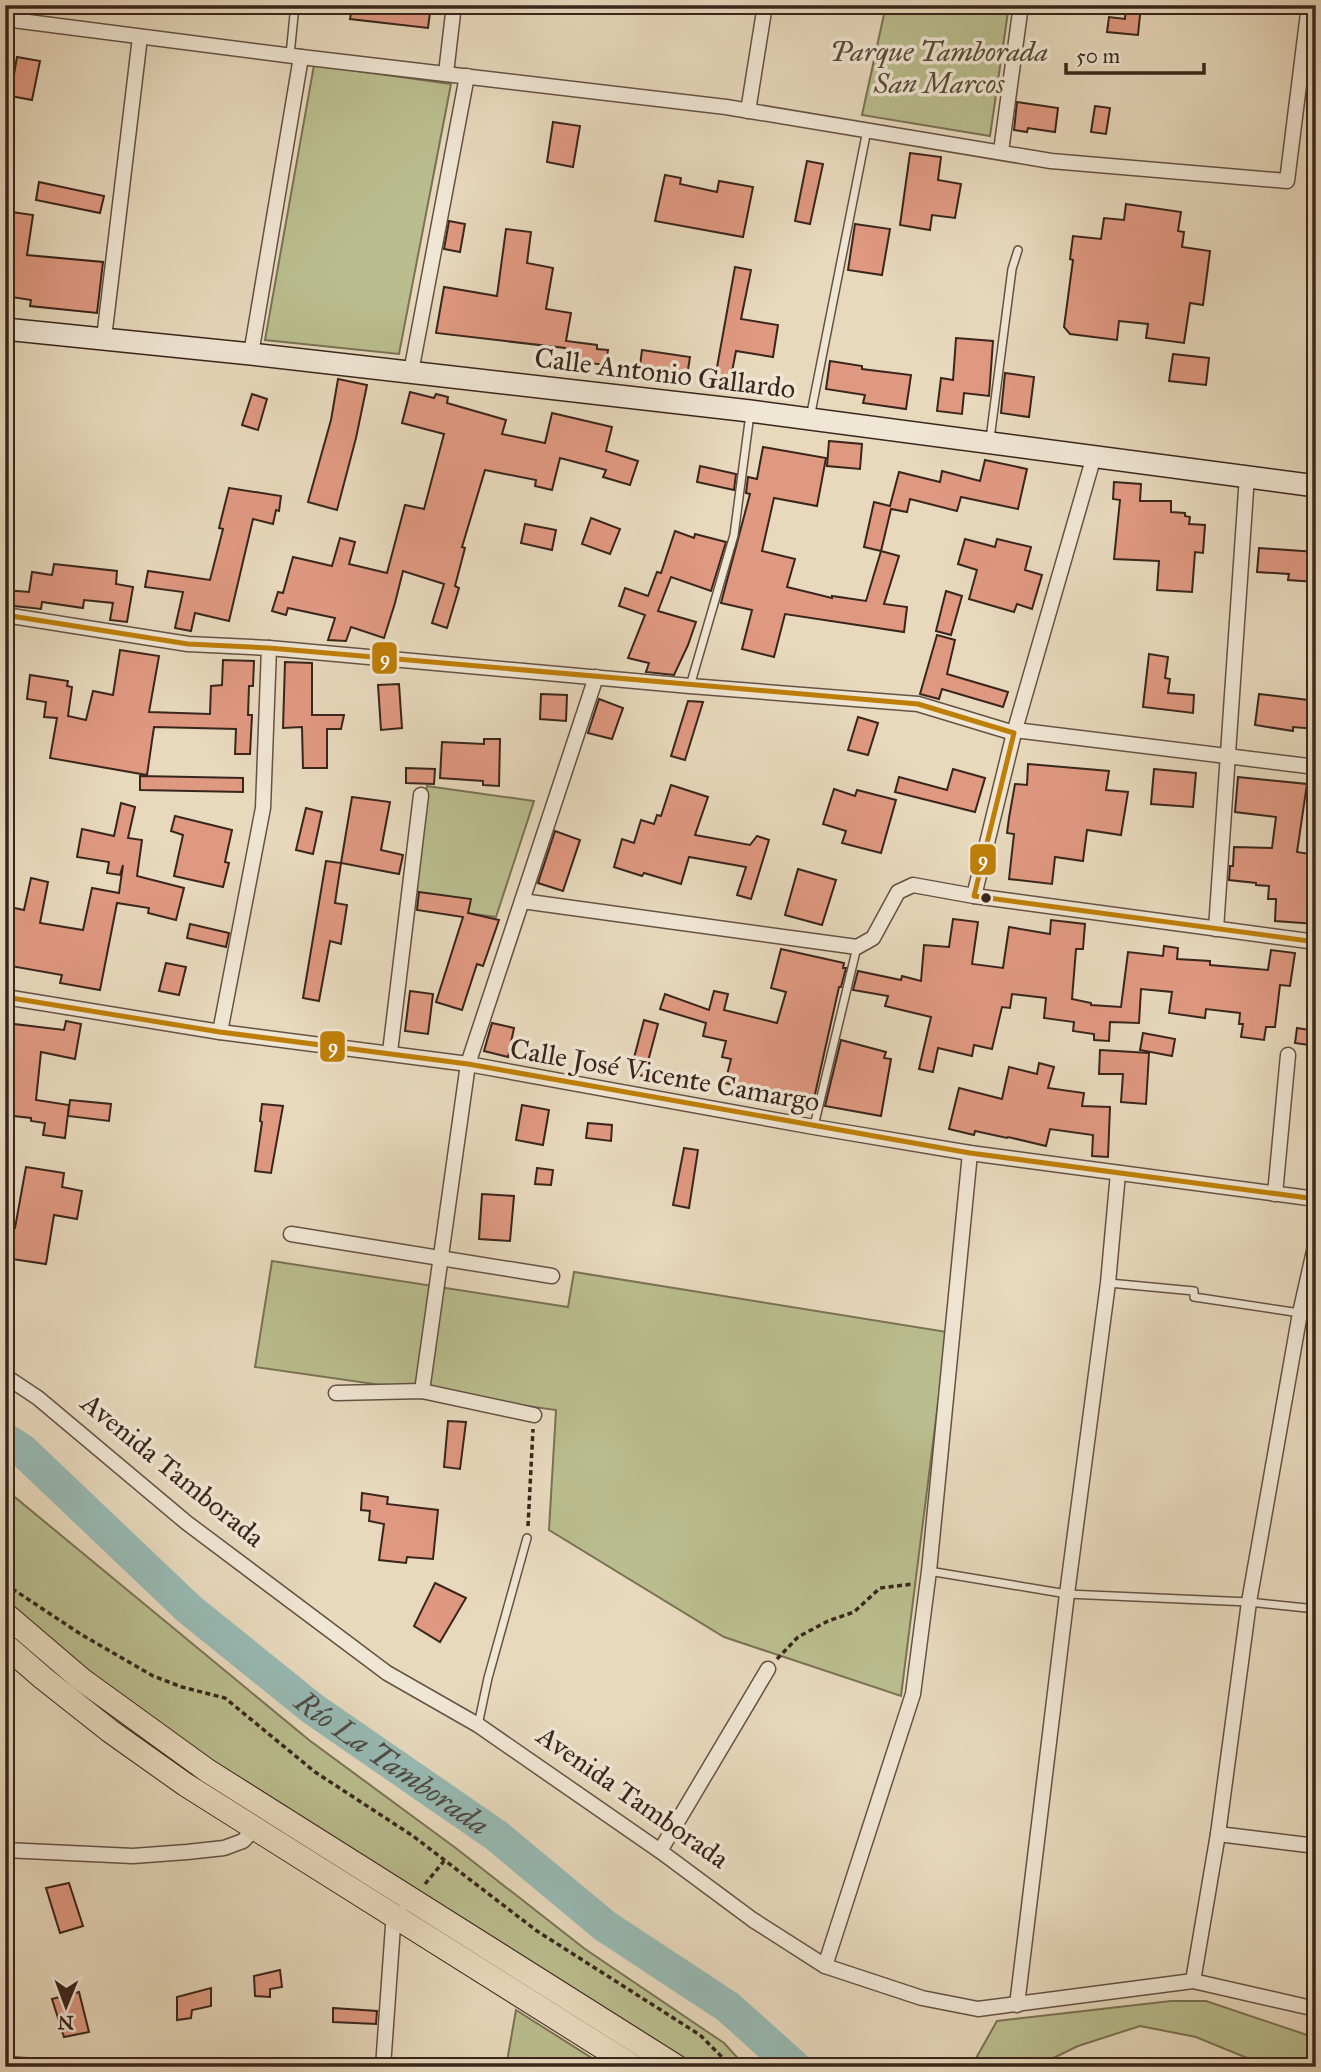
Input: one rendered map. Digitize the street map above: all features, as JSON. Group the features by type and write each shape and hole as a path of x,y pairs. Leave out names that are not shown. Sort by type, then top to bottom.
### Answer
{"main road":[{"name":"Calle Antonio Gallardo","path":"5,329 750,411 1316,486"},
{"path":"5,1614 81,1679 208,1771 677,2067"},
{"path":"5,1645 110,1731 186,1785 635,2067"}],"street":[{"path":"446,73 454,5"},
{"path":"748,111 765,5"},
{"path":"1001,151 1021,5"},
{"path":"5,19 748,111 1051,161 1287,181 1309,5"},
{"path":"104,338 140,37"},
{"path":"251,354 296,56"},
{"path":"411,372 467,76"},
{"path":"974,896 1014,732 1094,456"},
{"path":"1216,929 1247,476"},
{"path":"5,615 188,644 269,648 918,704 1014,732 1316,767"},
{"path":"220,1032 263,808 269,648"},
{"path":"422,1391 468,1063 596,677"},
{"path":"390,1052 421,795"},
{"path":"522,901 858,947 873,938 898,891 914,885 974,896 1316,942"},
{"name":"Calle José Vicente Camargo","path":"5,997 220,1032 468,1063 970,1153 1316,1199"},
{"path":"1275,1194 1288,1055"},
{"path":"825,1966 914,1693 970,1153"},
{"path":"1017,2006 1108,1283 1118,1173"},
{"path":"291,1234 552,1276"},
{"path":"1193,1981 1218,1834 1249,1602 1300,1313 1316,1242"},
{"name":"Avenida Tamborada","path":"5,1376 38,1398 187,1522 387,1673 478,1725 660,1851 753,1920 825,1966 922,1998 978,2009 1193,1981 1316,2008"},
{"path":"336,1393 422,1391 534,1415"},
{"path":"660,1851 768,1668"},
{"path":"5,1850 133,1856 187,1852 224,1848 243,1841 255,1828"},
{"path":"1218,1834 1316,1846"},
{"path":"383,2067 393,1926 410,1897"},
{"path":"5,2064 50,2067"}],"lane":[{"path":"295,5 296,56"},
{"path":"809,419 867,130"},
{"path":"990,443 1012,269 1018,250"},
{"path":"690,686 734,535 750,411"},
{"path":"814,1127 858,947"},
{"path":"1108,1283 1194,1291 1194,1297 1300,1313"},
{"path":"478,1725 488,1678 527,1538"},
{"path":"928,1577 1067,1594 1249,1602 1316,1609"}],"path":[{"path":"527,1538 534,1415"},
{"path":"768,1668 799,1637 828,1621 854,1612 880,1588 928,1577"},
{"path":"5,1584 82,1635 152,1676 182,1688 225,1698 315,1772 413,1836 537,1931 700,2035 732,2067"}],"green space":[{"name":"Parque Tamborada San Marcos","path":"886,5 1009,5 990,136 862,115"},
{"path":"314,65 451,84 399,354 265,340"},
{"path":"427,786 534,801 496,917 409,905"},
{"path":"272,1261 568,1307 574,1272 947,1332 901,1696 724,1637 549,1530 556,1410 255,1367"},
{"path":"5,1489 309,1740 457,1849 585,1949 724,2043 746,2067 699,2067 177,1738 91,1673 5,1600"},
{"path":"1171,2001 1206,2001 1316,2038 1316,2067 1269,2067 1196,2037 1140,2026 1078,2046 1035,2067 971,2067 997,2021"},
{"path":"516,2010 606,2067 506,2067"}],"building":[{"path":"352,5 431,5 428,28 350,19"},
{"path":"1126,5 1141,5 1138,35 1107,32 1109,17 1125,19"},
{"path":"17,57 40,61 32,100 5,95 5,78 13,80"},
{"path":"1017,102 1058,108 1055,132 1028,128 1027,132 1014,130"},
{"path":"1095,106 1110,108 1106,134 1091,132"},
{"path":"553,122 580,126 573,167 547,162"},
{"path":"910,153 941,157 938,180 961,184 955,218 932,215 930,230 900,225"},
{"path":"807,161 823,164 810,224 795,221"},
{"path":"665,175 681,178 680,184 717,192 719,181 753,187 743,237 655,221"},
{"path":"39,182 104,196 100,213 36,200"},
{"path":"1126,204 1181,212 1178,231 1184,232 1182,247 1210,251 1203,305 1190,303 1184,343 1146,338 1148,324 1119,321 1117,340 1070,334 1064,327 1073,260 1070,259 1073,236 1101,239 1104,218 1124,220"},
{"path":"5,211 33,215 27,255 103,262 97,313 30,306 31,300 5,296"},
{"path":"449,221 465,224 460,252 444,249"},
{"path":"855,224 890,229 882,275 848,270"},
{"path":"506,229 531,232 527,263 553,268 546,309 571,313 566,341 597,345 597,349 608,350 606,365 564,360 565,348 436,333 444,287 497,296"},
{"path":"735,267 751,270 741,319 778,325 773,357 736,351 729,387 714,384"},
{"path":"956,338 993,341 989,396 964,393 962,414 937,411 941,378 953,380"},
{"path":"642,350 690,357 687,376 656,372 656,368 640,366"},
{"path":"1173,354 1209,358 1206,385 1169,381"},
{"path":"830,361 862,366 862,369 911,375 906,409 863,403 865,395 826,389"},
{"path":"1005,373 1034,377 1029,417 1001,413"},
{"path":"338,379 367,385 337,510 308,502 331,420"},
{"path":"410,392 434,398 436,394 448,397 447,403 506,420 502,434 545,443 552,413 612,427 606,451 638,461 630,485 603,477 606,470 560,458 552,490 535,486 536,480 485,470 462,547 465,548 455,586 459,588 447,628 432,623 444,584 403,571 384,638 351,627 346,641 328,640 335,618 288,608 286,615 272,611 278,592 283,593 293,557 332,566 340,538 355,542 349,564 387,573 405,505 424,509 444,434 402,423"},
{"path":"252,394 267,399 258,430 242,425"},
{"path":"829,441 862,444 860,469 827,466"},
{"path":"763,447 826,458 817,506 774,498 762,551 795,559 787,587 832,598 866,601 881,551 899,556 884,604 907,607 904,632 785,614 774,657 742,649 752,610 721,603 750,494 746,493 748,477 757,479"},
{"path":"985,460 1027,469 1018,509 961,497 957,511 910,499 907,512 891,509 881,551 864,547 874,502 890,506 899,472 940,482 942,471 980,481"},
{"path":"700,466 736,474 734,490 697,482"},
{"path":"1114,482 1141,484 1140,501 1171,501 1171,512 1185,513 1185,516 1190,517 1189,524 1205,525 1203,553 1195,552 1192,592 1157,590 1159,561 1114,559 1120,500 1113,499"},
{"path":"229,488 281,496 279,511 276,510 273,524 253,519 229,621 195,613 191,631 175,628 183,592 145,587 148,571 210,580 223,529 219,528"},
{"path":"591,518 620,529 610,554 582,544"},
{"path":"525,524 556,530 552,550 521,543"},
{"path":"675,531 694,538 695,534 726,542 711,591 671,577 658,611 696,622 674,675 646,672 649,663 628,658 645,615 619,606 625,588 648,596 657,572 661,573"},
{"path":"965,539 995,547 997,539 1031,547 1025,570 1042,575 1032,609 1017,604 1014,612 969,599 977,570 958,564"},
{"path":"1259,548 1316,552 1316,582 1288,580 1289,574 1257,572"},
{"path":"54,564 117,571 116,584 133,587 127,622 110,620 113,603 84,600 83,608 42,602 41,609 5,605 5,590 29,592 32,572 52,575"},
{"path":"946,591 962,596 951,635 936,631"},
{"path":"937,635 955,640 947,674 1008,692 1003,707 942,689 939,699 920,694"},
{"path":"120,650 159,656 149,712 210,714 211,686 222,685 223,660 254,661 253,686 249,686 248,715 252,715 250,754 235,754 236,729 154,727 147,775 50,758 57,718 44,717 46,702 27,699 30,675 68,681 67,686 72,687 68,716 86,720 93,691 113,695"},
{"path":"1149,654 1168,657 1165,678 1170,679 1168,693 1194,695 1193,713 1143,707"},
{"path":"285,662 312,663 312,715 344,715 341,729 327,729 327,768 303,768 302,727 283,728"},
{"path":"399,684 402,728 381,730 378,685"},
{"path":"541,694 567,695 566,721 540,719"},
{"path":"1259,694 1316,701 1316,729 1293,727 1293,731 1255,725"},
{"path":"599,699 623,708 612,739 588,733"},
{"path":"688,701 703,702 685,760 671,756"},
{"path":"858,717 878,723 868,755 848,750"},
{"path":"484,739 500,739 499,786 483,785 483,781 440,778 442,742 484,744"},
{"path":"1028,764 1109,771 1106,790 1128,792 1121,835 1087,830 1083,861 1055,857 1052,884 1009,879 1014,834 1007,833 1009,818 1015,784 1027,785"},
{"path":"406,768 435,769 434,784 406,783"},
{"path":"953,769 985,778 975,812 895,792 899,777 947,790"},
{"path":"1154,769 1196,773 1193,807 1151,804"},
{"path":"140,776 243,778 243,792 140,790"},
{"path":"1238,777 1307,784 1297,852 1316,855 1316,924 1275,921 1276,899 1268,899 1269,886 1229,880 1234,847 1272,848 1276,817 1235,812"},
{"path":"671,785 708,797 695,835 750,845 757,836 769,840 751,899 737,895 746,867 689,857 681,884 614,867 622,839 634,843 641,820 654,824 657,815 661,816"},
{"path":"834,789 855,796 857,790 896,800 881,853 842,843 846,831 823,824"},
{"path":"352,797 390,802 381,850 403,855 399,874 341,863"},
{"path":"121,803 135,807 128,838 142,840 137,876 184,888 176,920 148,913 149,908 117,903 100,990 60,983 62,975 5,965 5,906 24,910 31,878 48,882 40,923 83,930 92,888 119,893 123,865 120,875 107,873 109,862 77,857 82,829 114,836"},
{"path":"306,808 322,812 313,854 296,850"},
{"path":"175,816 232,830 225,862 229,863 223,887 174,876 183,835 171,831"},
{"path":"555,831 580,840 563,891 538,883"},
{"path":"326,861 341,863 335,903 347,905 341,944 330,941 319,1001 303,998"},
{"path":"798,869 836,880 822,925 785,915"},
{"path":"419,892 471,899 468,913 499,920 483,966 477,964 462,1010 436,1002 463,917 417,910"},
{"path":"953,919 978,922 972,964 1003,968 1009,927 1050,934 1051,920 1085,924 1083,949 1076,949 1072,999 1091,1005 1121,1007 1128,952 1163,956 1164,946 1178,948 1177,959 1268,970 1271,950 1295,953 1290,986 1280,985 1275,1027 1266,1027 1264,1040 1241,1037 1243,1024 1239,1024 1240,1013 1206,1009 1205,1018 1169,1013 1172,992 1141,989 1139,1023 1110,1022 1109,1041 1094,1040 1094,1034 1073,1031 1074,1022 1044,1018 1046,998 1012,994 1010,1008 1002,1007 992,1049 974,1045 972,1056 938,1048 933,1072 919,1069 931,1017 885,1006 888,996 853,990 858,971 901,980 902,976 921,981 924,945 949,947"},
{"path":"190,924 229,933 226,947 187,938"},
{"path":"781,949 844,963 843,968 846,968 839,987 813,1103 774,1095 772,1100 725,1083 731,1059 722,1057 726,1041 703,1036 706,1023 660,1009 665,994 709,1010 714,991 728,994 724,1010 777,1023 786,992 771,988"},
{"path":"166,963 186,967 179,995 159,991"},
{"path":"410,991 433,994 428,1034 405,1031"},
{"path":"644,1020 658,1024 644,1076 630,1073"},
{"path":"66,1021 81,1024 75,1059 41,1052 36,1100 69,1105 65,1138 43,1135 45,1123 31,1121 31,1118 5,1115 5,1071 9,1051 5,1051 5,1023 64,1030"},
{"path":"492,1023 514,1028 508,1057 484,1051"},
{"path":"1297,1028 1316,1031 1316,1046 1295,1043"},
{"path":"1143,1033 1175,1039 1172,1056 1140,1050"},
{"path":"841,1040 886,1052 884,1058 891,1059 881,1116 825,1106"},
{"path":"1100,1050 1149,1053 1146,1104 1121,1102 1123,1074 1099,1074"},
{"path":"1039,1063 1054,1067 1048,1088 1084,1093 1082,1106 1110,1107 1108,1157 1092,1156 1093,1135 1050,1129 1046,1146 975,1131 974,1135 949,1129 959,1088 1002,1099 1009,1067 1037,1074"},
{"path":"70,1100 111,1104 109,1121 68,1116"},
{"path":"262,1104 283,1106 271,1173 255,1171"},
{"path":"522,1105 549,1110 543,1145 516,1140"},
{"path":"588,1123 612,1125 611,1141 586,1138"},
{"path":"684,1148 698,1150 689,1208 673,1205"},
{"path":"26,1167 64,1173 62,1187 82,1191 77,1219 54,1215 46,1264 5,1258 8,1242 5,1242 5,1227 15,1228"},
{"path":"537,1168 553,1170 551,1185 535,1184"},
{"path":"482,1194 514,1196 510,1241 479,1239"},
{"path":"448,1421 466,1422 460,1469 444,1467"},
{"path":"362,1493 388,1497 387,1504 438,1510 433,1559 407,1557 406,1563 379,1560 384,1524 369,1521 370,1511 361,1510"},
{"path":"435,1583 466,1598 440,1642 414,1626"},
{"path":"69,1883 83,1926 60,1933 46,1888"},
{"path":"280,1970 282,1987 270,1989 270,1997 255,1996 254,1976"},
{"path":"211,1988 211,2006 192,2010 191,2018 177,2020 177,1997"},
{"path":"79,1992 89,2032 64,2037 52,1999"},
{"path":"333,2008 377,2011 376,2024 333,2022"}],"waterway":[{"name":"Río La Tamborada","path":"5,1439 22,1450 189,1609 313,1709 497,1836 605,1926 728,2007 795,2067"}],"transit line":[{"name":"9","path":"5,615 188,644 269,648 918,704 1014,733 974,896 1316,942"},
{"name":"9","path":"5,997 220,1032 468,1064 970,1153 1316,1199"}]}
